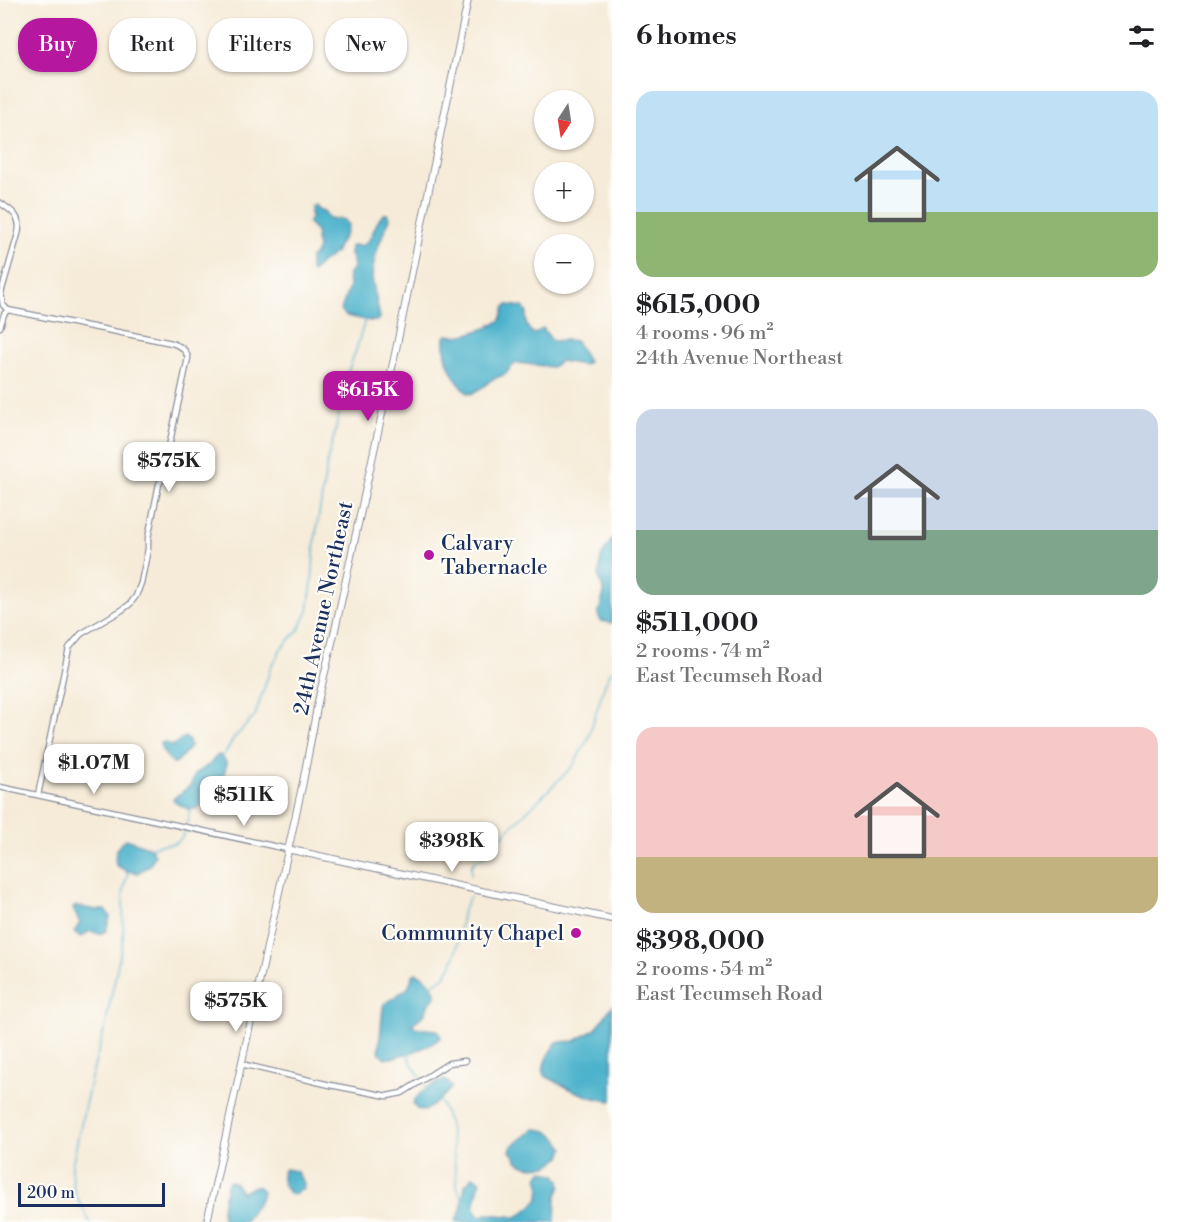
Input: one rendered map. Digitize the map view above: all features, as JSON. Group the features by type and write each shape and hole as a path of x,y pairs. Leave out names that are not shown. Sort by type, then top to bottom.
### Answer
{"street":[{"name":"24th Avenue Northeast","path":"207,1222 395,354 468,0"},
{"path":"0,202 19,220 19,229 1,293 3,305 8,310 172,343 182,347 188,358 162,479 159,484 138,591 130,604 81,634 69,648 38,795"},
{"path":"0,327 4,314 8,310"},
{"path":"0,787 612,920"},
{"path":"241,1064 387,1096 408,1090 449,1064 465,1061"}],"water":[{"path":"315,205 331,219 345,220 348,225 335,253 312,272 310,258 318,248 317,234 308,223 312,217 311,206"},
{"path":"384,214 390,218 378,247 372,278 380,318 371,321 346,316 341,310 349,287 348,276 354,265 350,247 366,243"},
{"path":"508,305 523,307 527,313 527,325 535,334 543,328 552,341 576,341 588,362 583,365 561,361 552,367 517,363 506,374 491,380 471,394 467,393 457,381 450,367 445,352 445,337 464,335 492,326 490,323 493,325 501,320 505,307"},
{"path":"612,539 612,623 601,621 598,615 604,593 599,577 600,563"},
{"path":"185,737 190,747 174,764 163,752 160,744 164,742 172,746"},
{"path":"218,755 222,756 227,764 222,780 215,791 196,809 190,810 176,803 173,799 191,785 196,773 209,765"},
{"path":"126,839 151,848 155,855 150,865 138,873 128,872 116,865 116,850"},
{"path":"75,906 106,910 110,917 106,931 100,934 90,931 81,937 74,932 80,923 73,909"},
{"path":"416,973 429,982 436,996 424,1015 412,1024 416,1028 437,1030 441,1037 432,1044 408,1054 385,1058 379,1049 384,1004 408,988"},
{"path":"612,1006 612,1101 585,1095 544,1075 545,1062 557,1042 575,1041 596,1029"},
{"path":"444,1079 452,1087 449,1091 425,1111 417,1109 413,1104 418,1096"},
{"path":"534,1129 545,1130 552,1134 564,1148 561,1157 548,1166 529,1167 519,1163 510,1151 512,1146"},
{"path":"285,1169 296,1171 304,1183 303,1189 294,1195 290,1194 283,1182 282,1175"},
{"path":"543,1171 556,1175 560,1180 561,1186 556,1198 555,1222 455,1222 461,1210 465,1185 473,1176 480,1181 474,1207 477,1214 517,1217 539,1198 538,1177"},
{"path":"230,1181 234,1182 242,1193 254,1186 259,1187 263,1192 244,1222 225,1222 223,1218 223,1202"}],"waterway":[{"path":"222,757 234,738 255,716 271,666 279,655 279,651 299,630 308,611 315,540 328,457 346,377 365,320"},
{"path":"471,875 474,862 489,852 500,838 573,766 588,739 605,683 612,670"},
{"path":"187,825 190,810"},
{"path":"151,848 179,841 185,830"},
{"path":"90,1222 76,1196 72,1165 105,1027 123,939 123,897 129,871"},
{"path":"431,985 445,976 452,964 463,910 470,897"},
{"path":"408,1052 411,1063 421,1078"},
{"path":"424,1083 427,1088"},
{"path":"439,1100 450,1129 457,1185 463,1201"}],"place":[{"name":"Calvary Tabernacle","path":"429,555"},
{"name":"Community Chapel","path":"576,933"}]}
